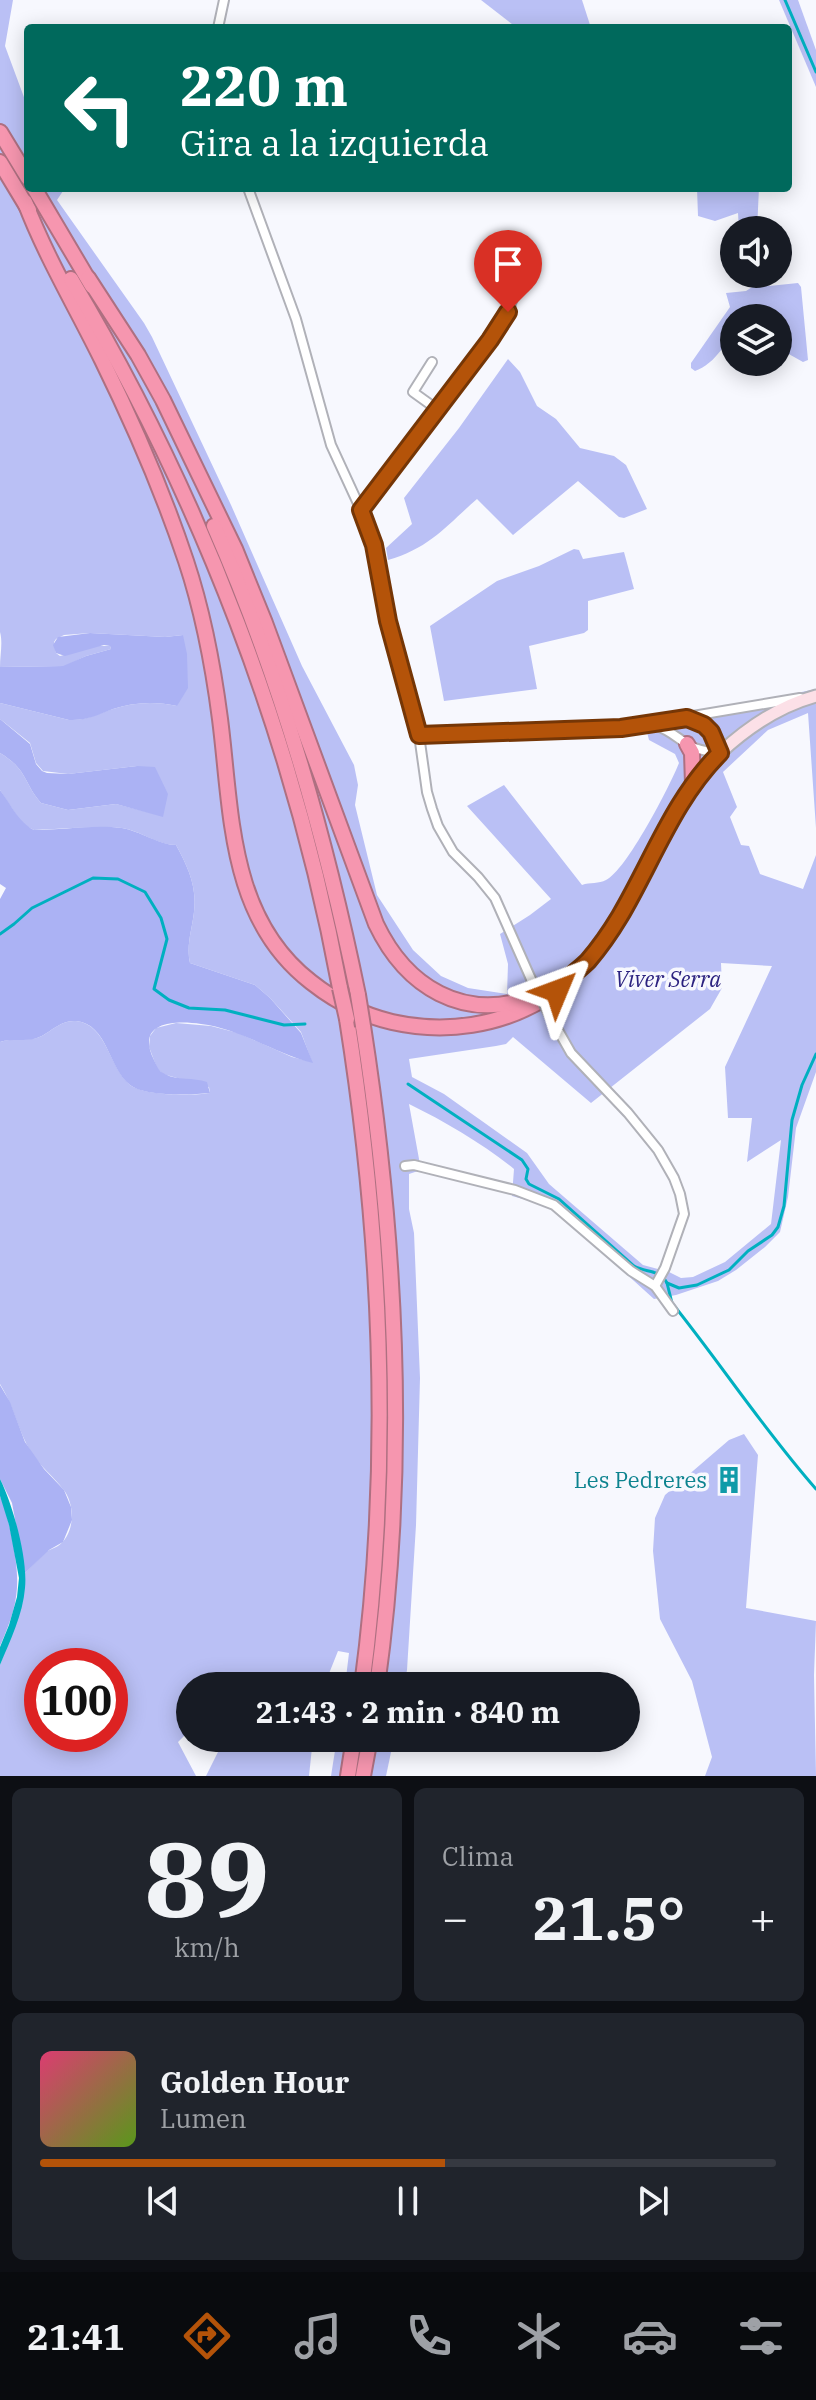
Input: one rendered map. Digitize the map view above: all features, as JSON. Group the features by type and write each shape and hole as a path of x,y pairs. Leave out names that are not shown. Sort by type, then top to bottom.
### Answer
{"highway":[{"path":"0,132 24,171"},
{"path":"0,162 118,363 162,449 217,571 252,663 292,786 322,900 347,1019 371,1200 381,1402 372,1589 363,1672"},
{"path":"36,192 138,355 235,549 376,924 395,958 414,977 438,993 473,1004 517,1002 562,984"},
{"path":"25,202 40,241 137,434 185,556 212,666 230,821 250,902 268,936 293,967 328,995 352,1009 383,1020 449,1028 506,1017 547,998 588,960 605,939 679,805 720,753"},
{"path":"88,278 169,429 231,565 261,644 314,809 358,995 386,1198 395,1385 394,1499 379,1672"},
{"path":"687,744 692,753 693,784"},
{"path":"348,1776 352,1752"},
{"path":"363,1776 367,1752"}],"street":[{"path":"219,24 224,0"},
{"path":"249,192 296,319 331,445 374,545 388,621 419,735 427,792 438,826 453,852 495,898 531,979 571,1053 658,1150 680,1194 684,1214 657,1283"},
{"path":"361,510 490,340 508,312 522,273"},
{"path":"432,362 413,392 438,410"},
{"path":"419,735 653,725 787,699 814,697"},
{"path":"720,753 769,715 814,697"},
{"path":"687,718 704,725 711,732 720,753"},
{"path":"653,725 666,728 687,744 720,753"},
{"path":"405,1166 414,1165 515,1190 554,1205 631,1271 657,1283 673,1311"}],"green space":[{"name":"Viver Serra","path":"0,0 13,0 5,46 24,97 24,192 62,192 57,200 152,337 302,666 354,765 358,785 355,805 377,895 413,950 441,976 468,988 507,994 508,964 500,934 551,899 467,806 504,785 582,885 603,881 615,873 636,845 679,763 675,754 649,740 644,720 719,709 816,689 816,828 808,713 768,730 723,772 737,807 730,817 741,845 749,846 760,874 803,889 816,855 816,1072 796,1128 788,1197 780,1232 736,1270 718,1281 654,1299 552,1207 512,1196 514,1169 464,1134 409,1104 421,1170 409,1174 420,1378 416,1525 407,1672 347,1672 349,1653 338,1651 330,1672 176,1672 176,1752 183,1752 196,1776 0,1776 0,1665 23,1600 25,1573 47,1551 64,1541 72,1511 59,1484 31,1452 0,1384 0,1042 37,1038 70,1021 86,1024 101,1038 130,1085 169,1094 210,1093 209,1087 163,1074 157,1068 149,1047 150,1036 156,1028 176,1023 211,1026 238,1033 292,1057 312,1062 301,1032 255,985 190,963 193,885 176,845 122,828 34,830 19,819 0,790 0,753 21,771 41,803 68,810 116,804 163,816 137,766 68,774 43,771 36,763 30,743 0,719 0,703 69,720 137,704 177,706 183,635 64,635 54,642 56,653 60,656 98,646 110,646 111,649 65,666 0,667","holes":["721,963 772,966 725,1067 728,1118 752,1118 747,1162 781,1140 771,1224 725,1262 693,1277 681,1278 643,1265 549,1184 527,1153 444,1094 412,1077 409,1059 506,1044 513,1037 591,1103 710,1009 722,988"]},
{"path":"481,0 582,0 590,24 512,24"},
{"path":"779,0 798,0 816,50 816,87 792,24 789,24"},
{"path":"697,192 759,192 758,216 738,216 738,213 720,216 715,221 698,216"},
{"path":"798,283 801,287 808,360 803,362 792,356 792,304 729,304 726,293 751,288 792,288 792,284"},
{"path":"720,321 720,352 695,371 691,363"},
{"path":"508,359 520,372 537,406 556,419 580,448 614,456 626,465 647,509 619,517 578,481 513,535 477,499 426,543 388,560 386,548 412,524 404,498"},
{"path":"574,549 579,550 583,559 624,552 634,589 588,601 588,630 584,633 529,646 537,689 444,701 430,626 497,581"},
{"path":"744,1434 758,1455 746,1608 816,1621 816,1776 705,1776 712,1757 692,1681 660,1619 653,1551 655,1518 665,1495 729,1440"},
{"path":"218,1752 312,1752 309,1776 206,1776"},
{"path":"335,1752 391,1752 386,1776 331,1776"}],"shaded area":[{"path":"90,633 183,635 188,688 177,706 137,704 86,719 69,720 0,703 0,667 63,666 111,649 104,645 65,656 56,653 53,645 58,637"},
{"path":"0,719 30,744 36,764 47,773 155,767 168,794 163,817 116,804 68,810 41,803 21,771 0,753"},
{"path":"0,790 19,818 34,830 122,828 176,845 193,885 190,963 255,985 301,1033 313,1063 216,1027 169,1024 153,1031 150,1038 149,1047 158,1068 170,1076 207,1082 210,1093 169,1094 147,1092 130,1085 101,1038 87,1024 70,1021 37,1038 0,1042 0,899 6,888 0,884"},
{"path":"0,1385 25,1442 64,1490 71,1507 72,1520 63,1542 49,1550 25,1573 12,1503 0,1479"},
{"path":"0,1479 18,1532 25,1588 16,1627 0,1665 0,1647 17,1597 19,1578 0,1496"},
{"path":"0,1496 12,1538 17,1581 15,1605 0,1646"}],"waterway":[{"path":"785,0 816,72"},
{"path":"0,934 32,908 93,878 118,879 145,892 161,918 167,939 154,989 169,1000 189,1008 225,1010 284,1025 305,1024"},
{"path":"408,1084 522,1160 528,1169 526,1179 529,1184 559,1199 634,1266 657,1273 667,1283 679,1288 697,1285 729,1270 778,1227 784,1206 792,1120 802,1085 816,1054"},
{"path":"667,1283 672,1303 778,1444 816,1489"}],"place":[{"name":"Les Pedreres","path":"729,1480"}],"route":[{"path":"508,312 361,510 374,545 388,621 419,735 621,728 687,718 704,725 711,732 720,753 698,777 679,805 605,939 557,991"}]}
